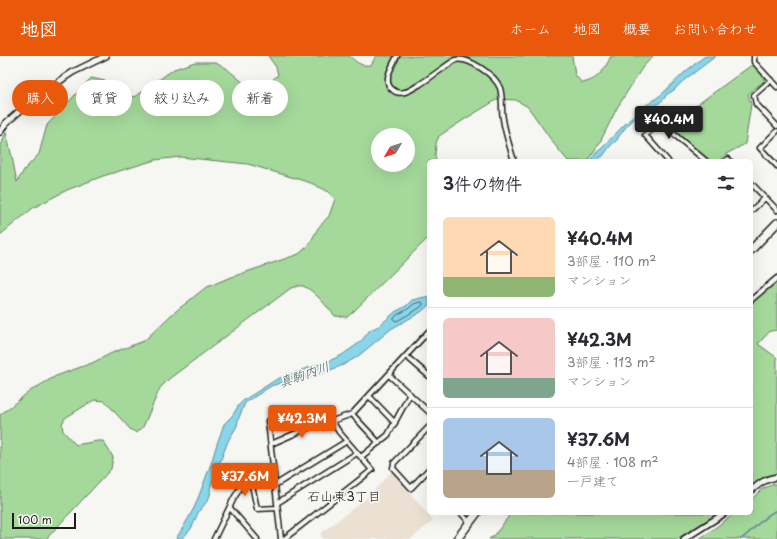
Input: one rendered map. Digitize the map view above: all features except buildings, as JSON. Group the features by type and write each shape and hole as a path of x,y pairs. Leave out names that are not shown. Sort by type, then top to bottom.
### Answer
{"highway":[{"path":"753,248 777,223"},
{"path":"457,539 476,515"}],"street":[{"path":"0,132 6,123 22,109 64,78 106,56"},
{"path":"397,56 388,80 392,89 397,92 406,92 455,60 460,59 475,64 486,72 500,87 503,122 513,159"},
{"path":"754,56 754,62 777,87"},
{"path":"771,80 754,95 756,104 777,126"},
{"path":"666,159 645,135 658,126 664,126 704,159"},
{"path":"777,131 760,148 777,166"},
{"path":"753,185 777,210"},
{"path":"753,209 765,198"},
{"path":"753,298 777,278"},
{"path":"271,444 326,420 332,421 352,414 427,333"},
{"path":"406,356 427,374"},
{"path":"389,375 427,410"},
{"path":"361,457 388,436 410,394"},
{"path":"369,396 395,423"},
{"path":"352,414 379,443"},
{"path":"268,421 281,539"},
{"path":"284,539 372,470 339,432 332,421"},
{"path":"427,429 394,464 393,468 411,488 427,471"},
{"path":"275,485 347,441"},
{"path":"214,539 242,485 252,485 257,509 277,506 357,453"},
{"path":"753,489 761,482 777,477"},
{"path":"230,508 257,539"},
{"path":"463,515 470,523"},
{"path":"684,539 722,515"},
{"path":"217,534 221,539"}],"shaded area":[{"path":"392,471 433,521 411,539 323,539 320,534 368,497"}],"green space":[{"path":"268,56 350,56 359,64 371,65 376,56 572,56 575,75 582,83 592,80 600,74 611,56 653,56 642,68 617,108 599,144 588,159 566,159 528,107 516,100 498,99 439,136 436,143 436,159 427,159 427,239 354,311 347,317 335,316 320,299 307,288 300,286 291,288 170,378 160,388 143,427 137,433 130,429 105,401 94,400 65,418 62,424 63,431 76,445 103,441 113,457 111,469 46,539 0,539 0,415 30,391 56,376 92,363 114,352 144,341 171,315 205,288 226,279 299,254 309,245 318,228 329,216 335,199 329,192 311,183 248,164 180,157 155,160 103,176 67,190 33,208 0,235 0,148 6,132 17,182 24,170 39,154 47,125 55,116 68,116 68,103 76,94 76,116 132,116 132,96 135,97 140,93 140,116 224,116 224,80 159,80 174,69 195,62 216,62 240,80 232,80 232,116 288,116 288,80 272,80 278,75 276,67"},
{"path":"753,64 764,77 764,81 748,94 751,104 745,144 726,154 720,159 708,159 670,127 672,123"},
{"path":"91,78 100,80 89,80"},
{"path":"777,282 777,330 770,331 758,344 777,359 777,474 769,475 763,478 753,486 753,301"},
{"path":"777,484 777,539 699,539 732,515 753,515 753,498 762,489"},
{"path":"510,515 716,515 677,539 489,539 495,535"}],"water":[{"path":"705,56 716,56 666,95 659,103 634,119 603,156 598,159 591,159 644,106 662,94 685,72"},
{"name":"真駒内川","path":"427,296 427,307 421,312 391,329 357,357 343,365 315,376 271,386 245,403 237,426 228,441 210,488 211,492 209,498 198,513 193,526 189,531 181,539 176,539 195,506 224,424 232,416 239,405 244,400 277,379 327,362 342,355 362,340 370,330 379,326 412,300"}],"waterway":[{"path":"741,539 767,516 777,510"}],"district":[{"name":"石山東3丁目","path":"344,496"}]}
